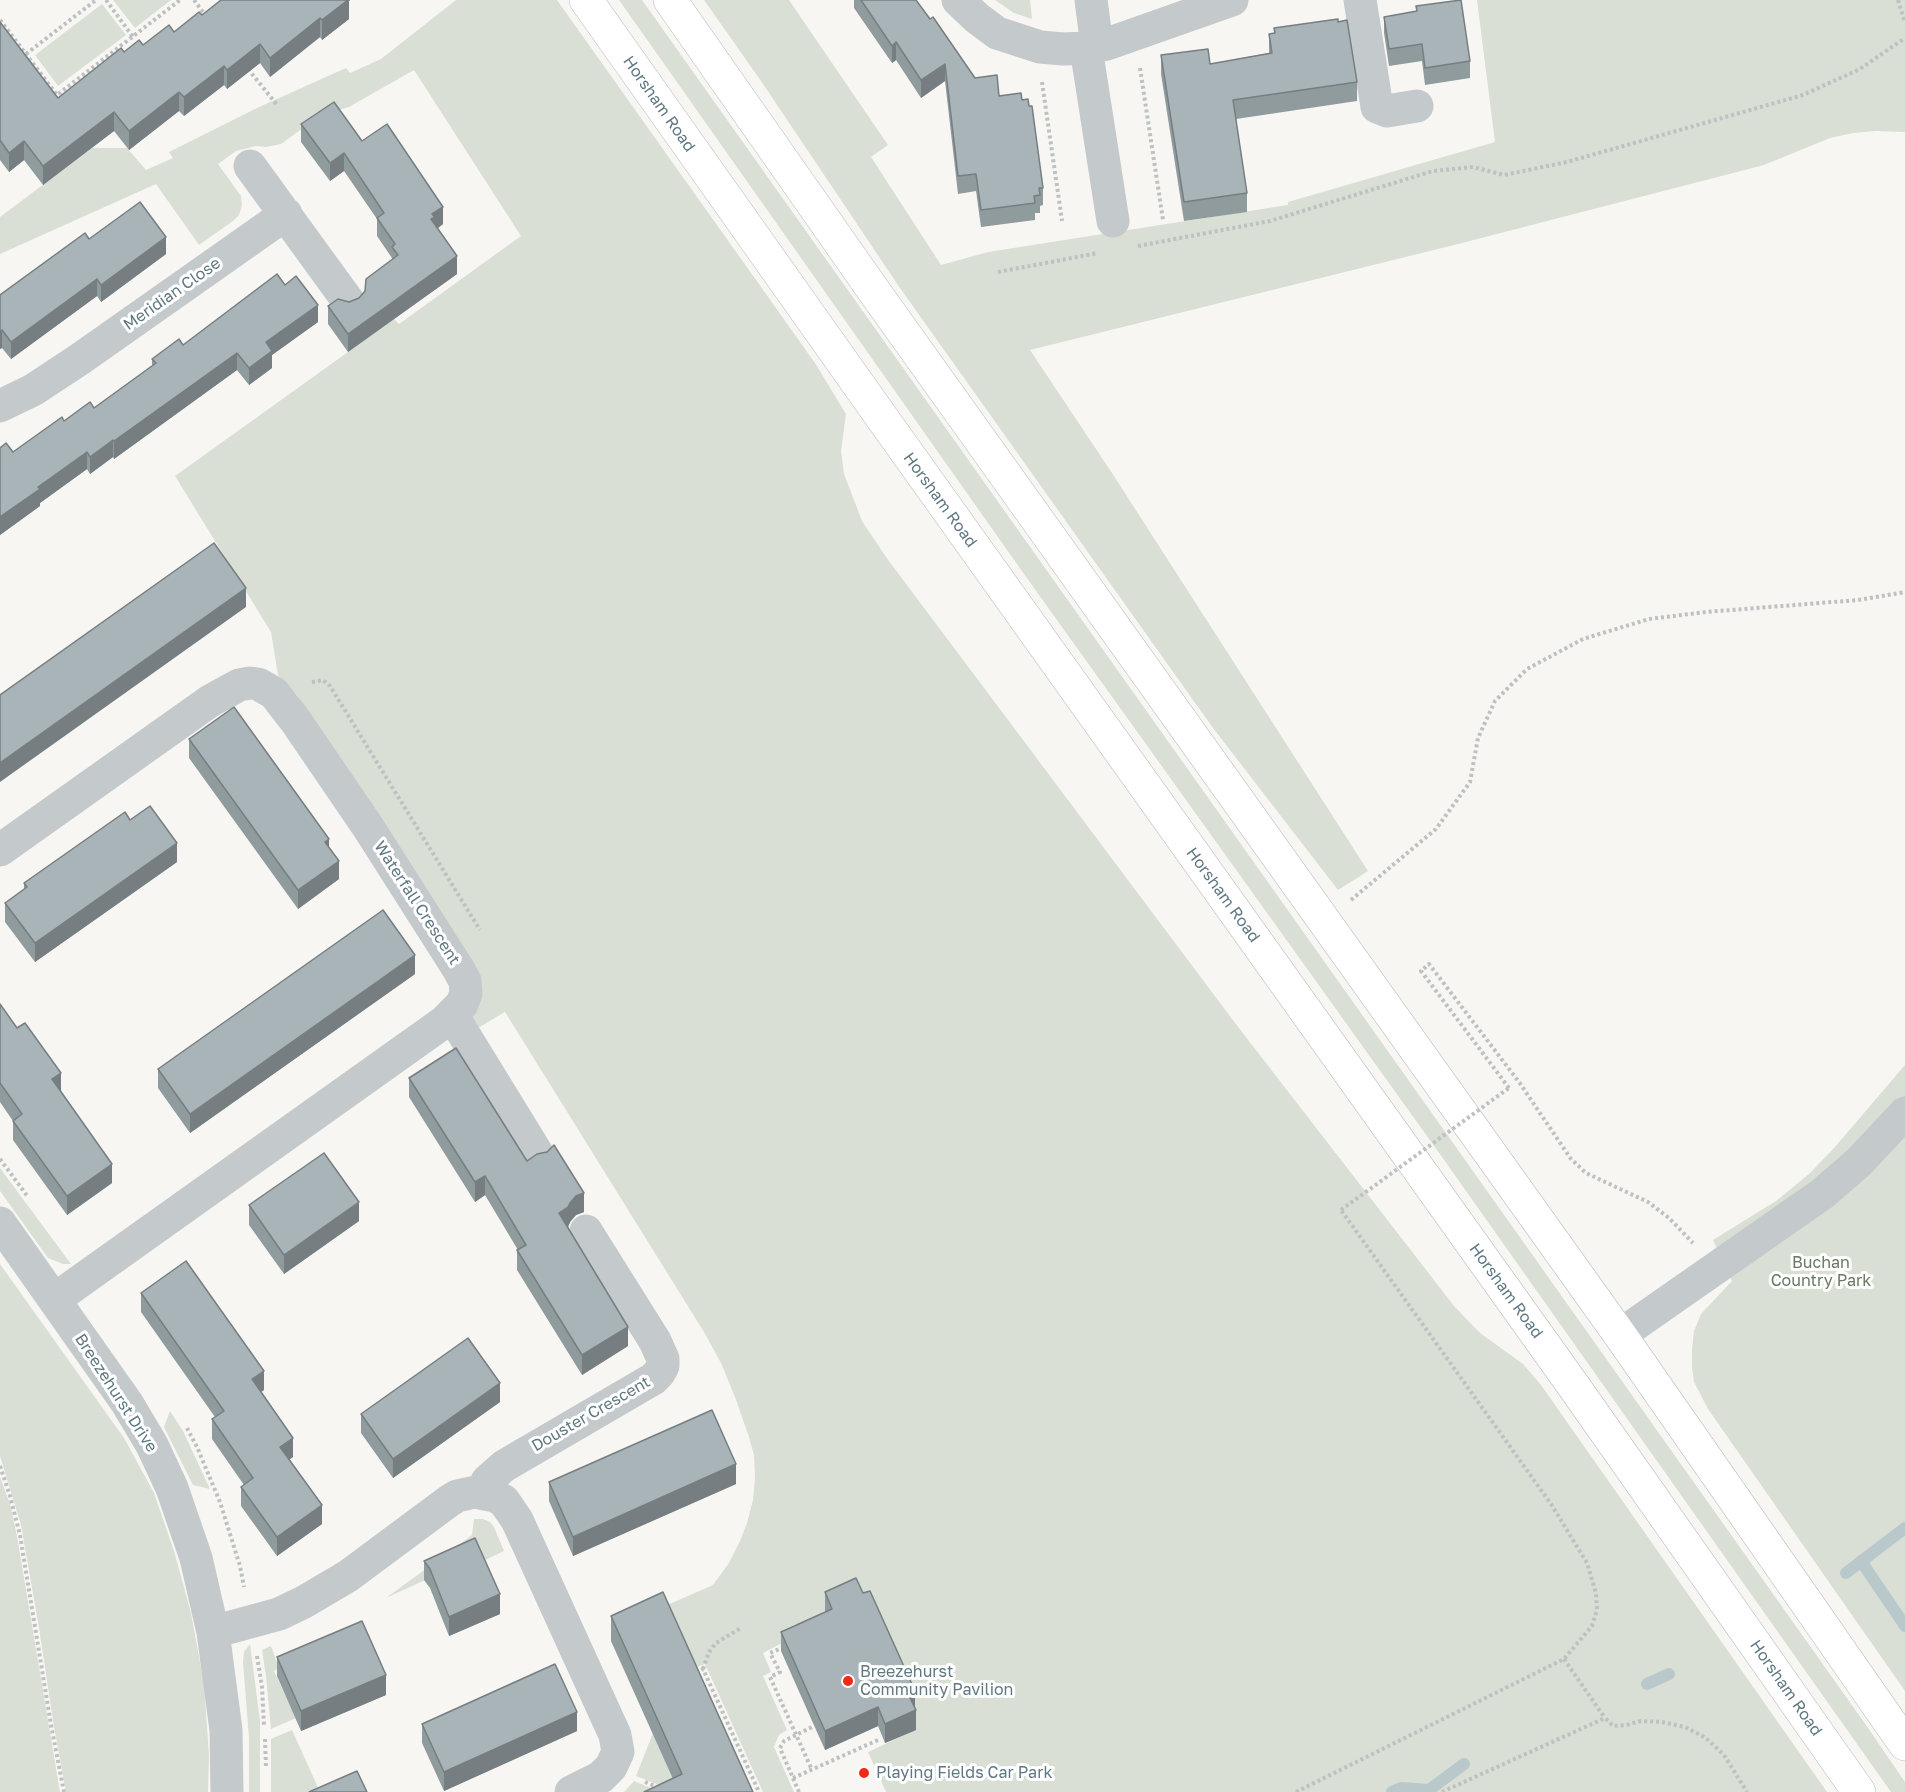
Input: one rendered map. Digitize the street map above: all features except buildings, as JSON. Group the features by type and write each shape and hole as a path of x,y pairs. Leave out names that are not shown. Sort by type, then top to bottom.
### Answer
{"main road":[{"name":"Horsham Road","path":"586,0 1582,1398 1859,1792"},
{"path":"670,0 897,323 1620,1335 1905,1744"}],"street":[{"path":"958,0 976,18 997,33 1041,47 1063,49 1092,47 1137,34 1232,0"},
{"path":"1091,0 1092,47 1120,235"},
{"path":"1360,0 1377,107 1387,111 1417,106"},
{"path":"250,166 348,301"},
{"name":"Meridian Close","path":"0,406 33,390 80,359 286,214"},
{"name":"Waterfall Crescent","path":"0,850 210,701 239,685 258,684 274,693 295,720 368,827 465,981 466,993 462,1005 452,1015 55,1299"},
{"path":"452,1015 538,1155"},
{"path":"1620,1335 1822,1194 1859,1162 1905,1113"},
{"name":"Breezehurst Drive","path":"0,1223 127,1403 163,1468 189,1533 213,1632 226,1730 227,1792"},
{"name":"Douster Crescent","path":"483,1493 487,1481 504,1466 653,1379 663,1366 663,1359 655,1341 586,1231"},
{"path":"213,1632 272,1616 304,1602 348,1576 449,1501 466,1494 483,1493 495,1496 504,1501 517,1520 615,1735 618,1752 611,1767 601,1777 571,1792"}],"path":[{"path":"26,54 96,0"},
{"path":"106,0 134,37"},
{"path":"0,20 57,95 180,0"},
{"path":"194,0 207,17"},
{"path":"1898,0 1905,23"},
{"path":"1120,235 1270,221 1433,171 1473,167 1504,175 1567,162 1803,94 1860,69 1905,38"},
{"path":"245,65 278,106"},
{"path":"1140,68 1162,220"},
{"path":"1042,81 1062,221"},
{"path":"65,89 71,98"},
{"path":"998,272 1104,252"},
{"path":"1326,923 1378,876 1436,829 1470,782 1478,738 1495,700 1527,669 1583,639 1649,619 1706,612 1858,600 1905,592"},
{"path":"323,680 330,686 480,931"},
{"path":"1296,1792 1564,1659 1592,1626 1597,1610 1596,1593 1587,1563 1551,1503 1341,1210 1509,1088 1421,971 1429,964 1519,1082 1571,1159 1586,1173 1648,1202 1669,1218 1697,1247"},
{"path":"0,1466 20,1535 63,1792"},
{"path":"692,1675 703,1669 709,1652 716,1643 741,1628"},
{"path":"792,1643 770,1653 780,1672 770,1677 812,1770"},
{"path":"1564,1659 1613,1726 1641,1721 1662,1722 1685,1727 1706,1738 1724,1755 1747,1792"},
{"path":"703,1669 759,1792"},
{"path":"1442,1792 1605,1718"},
{"path":"799,1792 780,1748 784,1740 814,1726"},
{"path":"793,1778 878,1740"}],"green space":[{"path":"113,0 171,0 135,28"},
{"path":"456,0 557,0 815,363 846,414 841,451 844,474 862,521 886,557 1235,1023 1454,1306 1480,1333 1523,1364 1541,1385 1827,1792 886,1792 868,1752 915,1730 825,1611 814,1617 817,1625 801,1633 796,1624 783,1630 788,1640 763,1653 771,1672 763,1676 787,1730 779,1735 774,1747 794,1792 763,1792 705,1664 694,1668 619,1626 713,1585 729,1563 747,1523 753,1500 755,1477 754,1455 735,1397 721,1363 704,1332 505,1012 478,1028 471,1016 475,970 297,695 278,675 271,632 175,476 394,319 399,324 521,236 414,70 349,107 321,115 281,144 256,146 236,151 218,164 241,196 242,205 239,215 233,221 199,245 156,184 0,254 0,217 92,148 127,148 146,170 173,158 169,152 259,107 346,68 350,73 381,59"},
{"path":"619,0 642,0 1866,1725 1905,1782 1905,1792 1891,1792 1442,1157 1024,574"},
{"path":"704,0 789,0 888,145 871,157 941,265 988,252 1288,205 1288,202 1495,142 1477,0 1905,0 1905,132 1876,131 1830,138 1764,165 1462,243 1030,350 1112,473 1368,871 1338,890 1213,728 900,288"},
{"path":"995,0 1030,0 1032,19 1014,13"},
{"path":"102,4 126,35 58,86 35,55"},
{"name":"Buchan Country Park","path":"1905,1065 1905,1691 1708,1409 1694,1382 1692,1349 1694,1331 1701,1314 1732,1281 1713,1240 1776,1201 1809,1174"},
{"path":"0,1168 71,1264 63,1264 48,1258 0,1191"},
{"path":"0,1264 124,1438 154,1493 174,1551 191,1613 204,1684 209,1756 208,1792 66,1792 21,1525 0,1456"},
{"path":"170,1411 183,1431 210,1489 193,1485 164,1427"},
{"path":"0,1477 10,1504 17,1536 60,1792 0,1792"},
{"path":"474,1519 490,1522 504,1551 483,1561 475,1557 386,1598 472,1535"},
{"path":"250,1644 260,1721 260,1792 249,1792 249,1738 243,1662 244,1652"},
{"path":"271,1646 279,1668 274,1671 296,1718 271,1729 262,1650"},
{"path":"292,1730 320,1792 271,1792 271,1739"},
{"path":"653,1733 677,1788 672,1790 636,1776"},
{"path":"634,1781 661,1792 624,1792"}],"waterway":[{"path":"1846,1573 1905,1528"},
{"path":"1861,1561 1905,1626"},
{"path":"1647,1684 1669,1674"},
{"path":"1392,1792 1401,1788 1429,1790 1464,1764"}],"place":[{"name":"Breezehurst Community Pavilion","path":"848,1681"},
{"name":"Playing Fields Car Park","path":"864,1773"}]}
